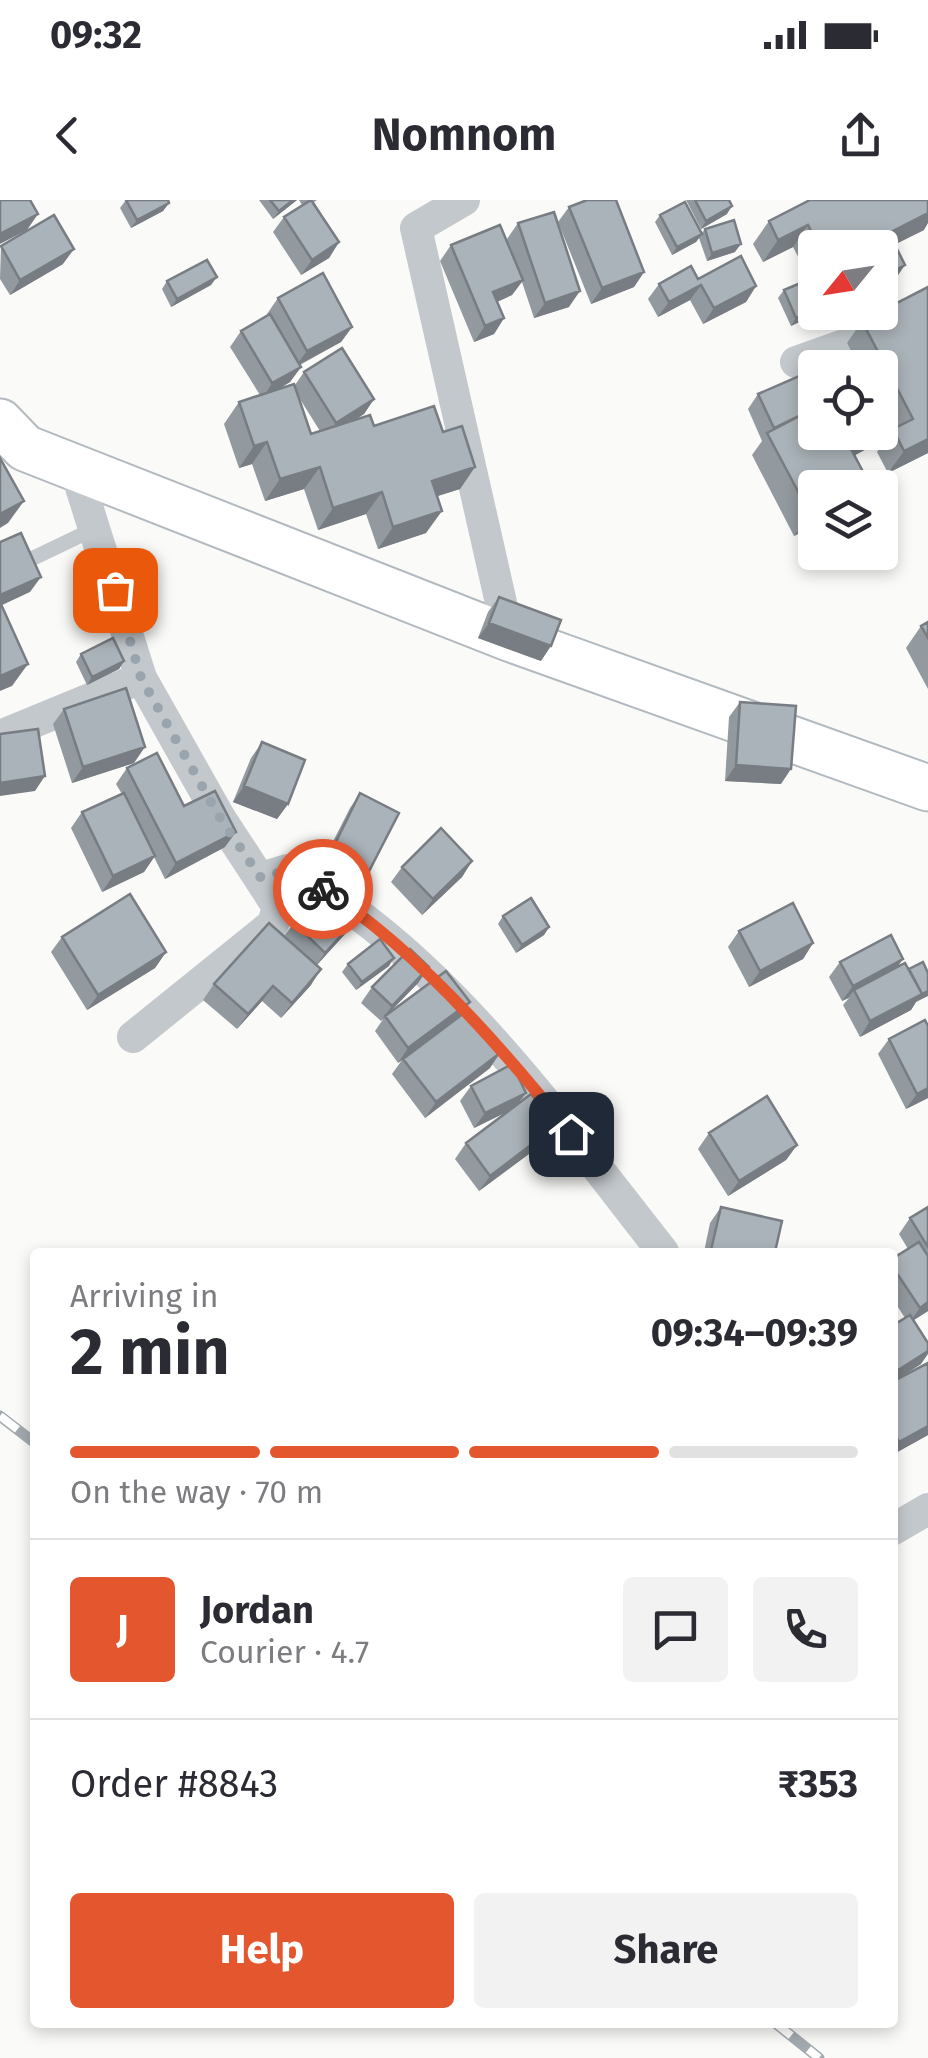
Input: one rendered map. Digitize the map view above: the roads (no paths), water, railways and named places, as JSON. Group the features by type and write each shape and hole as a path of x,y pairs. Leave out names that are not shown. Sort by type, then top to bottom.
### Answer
{"street":[{"path":"464,200 416,228 510,638"},
{"path":"796,362 928,315"},
{"path":"0,422 25,448 510,638 928,788"},
{"path":"76,468 141,678 220,818 278,908 273,924 133,1037"},
{"path":"0,736 141,678"},
{"path":"261,878 288,870 318,885 352,906 402,952 525,1076 660,1248"},
{"path":"898,1525 928,1509"}],"lane":[{"path":"0,574 96,528"}],"railway":[{"path":"0,1416 30,1439"},
{"path":"782,2028 819,2058"}]}
